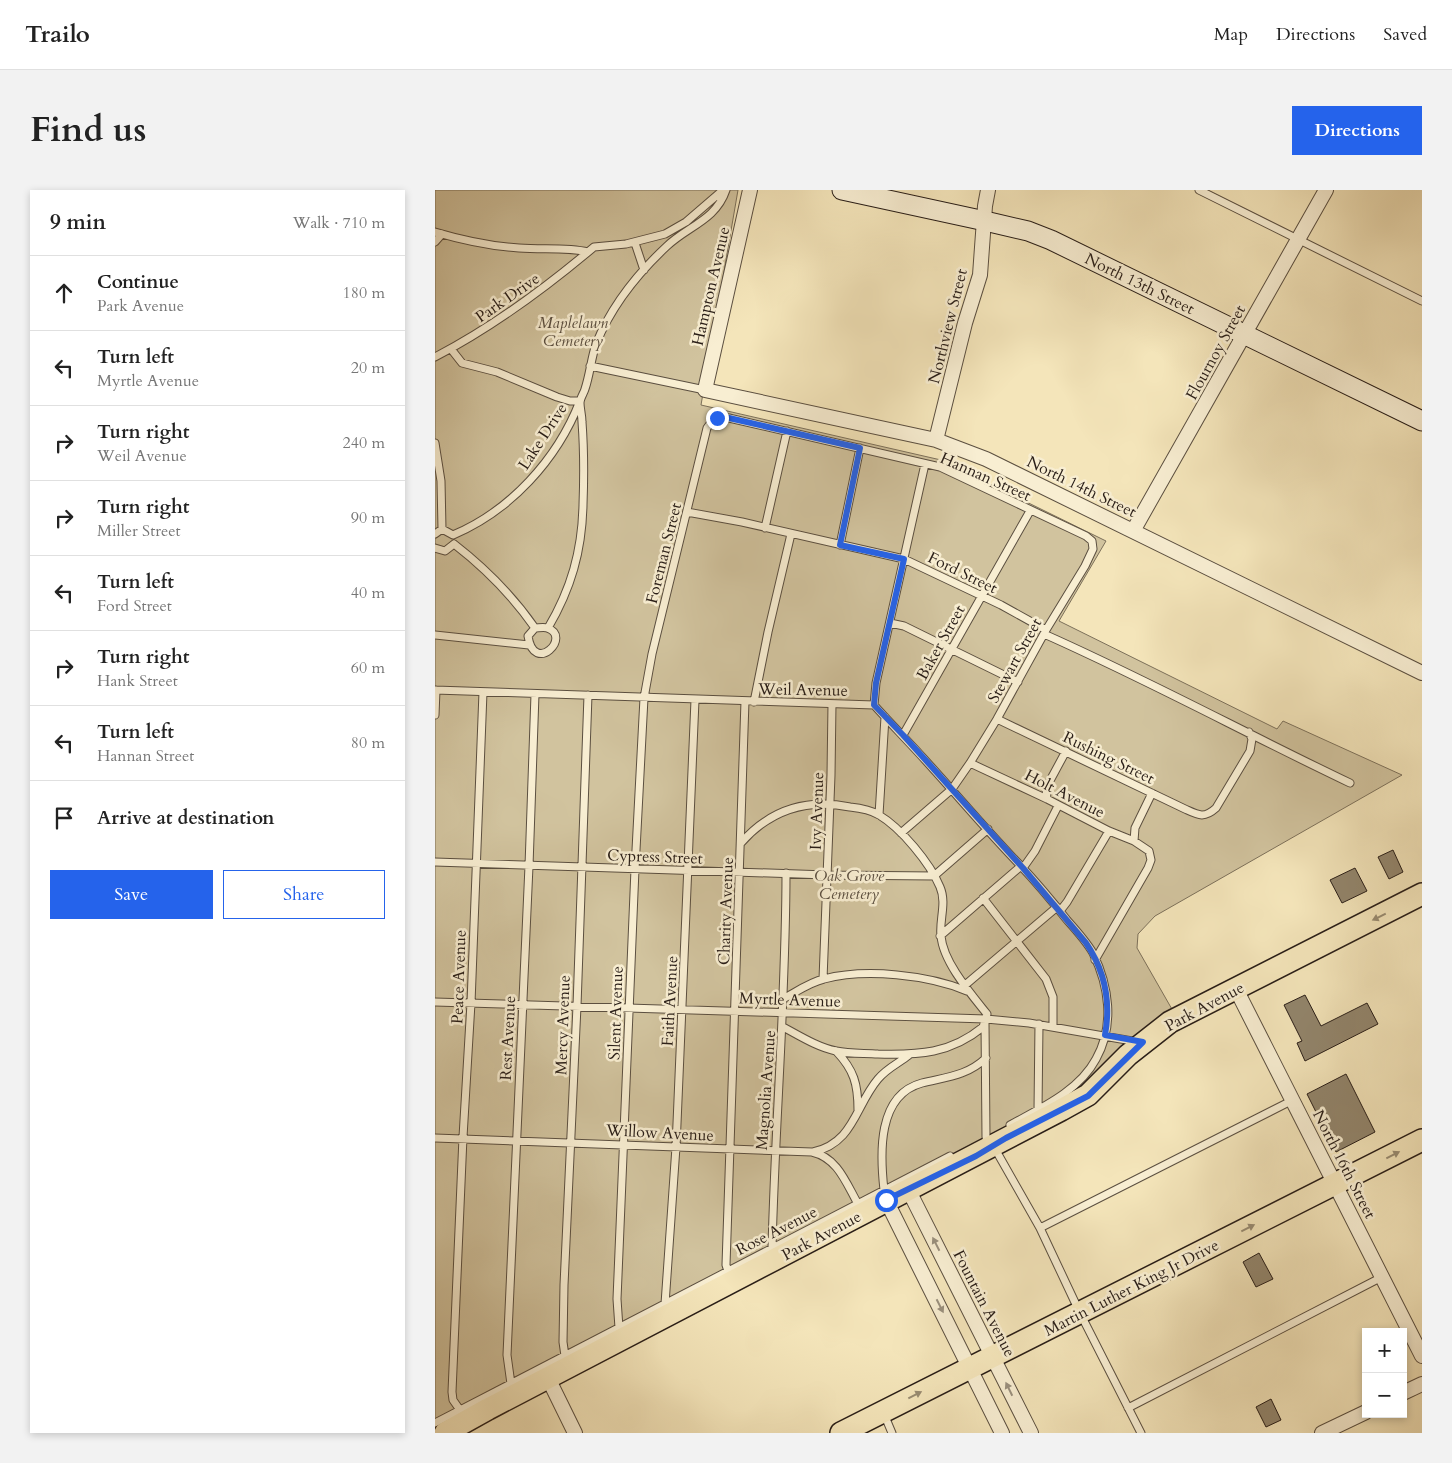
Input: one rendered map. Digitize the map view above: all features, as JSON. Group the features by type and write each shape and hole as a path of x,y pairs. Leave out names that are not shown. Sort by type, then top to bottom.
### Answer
{"main road":[{"name":"North 13th Street","path":"842,190 1028,231 1051,240 1422,421"},
{"name":"Park Avenue","path":"445,1433 825,1234 885,1195 908,1189 992,1137 1006,1138 1088,1096 1143,1042 1171,1022 1422,894"},
{"name":"Martin Luther King Jr Drive","path":"841,1433 1422,1140"}],"street":[{"name":"Hampton Avenue","path":"705,390 750,190"},
{"name":"Northview Street","path":"935,440 965,323 980,275 988,190"},
{"name":"Flournoy Street","path":"1133,530 1326,190"},
{"name":"North 14th Street","path":"705,390 935,440 986,459 1422,673"},
{"name":"North 16th Street","path":"1236,988 1422,1356"},
{"name":"Fountain Avenue","path":"908,1189 1031,1433"},
{"path":"885,1195 1002,1433"},
{"path":"548,1378 575,1433"},
{"path":"1407,1392 1422,1384"},
{"path":"1322,1433 1362,1414"}],"lane":[{"path":"435,242 438,233 501,246 575,249 589,252 594,247 635,243 659,236 679,226 724,190"},
{"path":"548,628 558,612 569,586 581,535 583,485 580,402 598,342 607,322 627,290 675,238 711,215 723,200 724,190"},
{"path":"1199,190 1422,301"},
{"path":"635,243 644,270"},
{"name":"Park Drive","path":"435,357 508,314 589,252"},
{"path":"451,349 462,363 497,372 570,402 580,402"},
{"path":"590,366 705,390"},
{"name":"Lake Drive","path":"453,535 469,528 493,512 529,482 556,446 573,418 580,402"},
{"name":"Hannan Street","path":"717,418 729,418 940,467 1086,536 1092,541"},
{"name":"Foreman Street","path":"644,698 652,654 707,428 717,418"},
{"path":"765,528 787,431"},
{"path":"435,443 441,481 437,532 453,535 454,544 496,580 519,605 535,628"},
{"path":"840,545 860,448"},
{"path":"925,464 876,683 874,705 1059,909 1086,943 1095,960 1107,992 1108,1008 1105,1035 1096,1059 1076,1084 1039,1110 992,1137"},
{"name":"Baker Street","path":"903,735 1030,511"},
{"name":"Ford Street","path":"687,512 904,559 1037,624 1045,632 1249,732 1269,744 1350,782"},
{"path":"754,702 791,534"},
{"name":"Stewart Street","path":"901,833 952,789 970,763 1085,566 1093,549 1092,541"},
{"path":"435,548 445,551 454,544"},
{"path":"890,623 904,626 1018,682"},
{"path":"535,628 548,628 556,639 555,646 550,652 543,654 536,652 529,645 528,636 535,628"},
{"path":"435,635 529,645"},
{"path":"435,690 435,714"},
{"name":"Weil Avenue","path":"435,690 874,705"},
{"name":"Peace Avenue","path":"460,1410 453,1400 452,1392 471,1002 483,692"},
{"name":"Rest Avenue","path":"511,1384 507,1354 535,694"},
{"name":"Mercy Avenue","path":"565,1356 563,1332 588,695"},
{"name":"Silent Avenue","path":"619,1328 617,1309 644,698"},
{"name":"Faith Avenue","path":"665,1304 676,1147 695,700"},
{"name":"Charity Avenue","path":"728,1271 726,1265 745,701"},
{"name":"Ivy Avenue","path":"823,979 832,704"},
{"path":"879,815 885,717"},
{"name":"Rushing Street","path":"997,719 1197,814 1204,815 1210,814 1216,808 1250,751 1252,739 1249,732"},
{"path":"1047,799 1046,788 1065,751"},
{"name":"Holt Avenue","path":"970,763 1109,831 1134,841 1147,848 1151,854 1148,868 1095,960"},
{"path":"1134,841 1135,828 1152,793"},
{"path":"741,844 759,825 771,816 809,804 829,803 861,809 879,815 901,833 934,876 943,895 940,936 943,947 966,989 987,1014 986,1058 992,1137 1040,1228 1080,1313 1141,1433"},
{"path":"940,936 1022,867 1035,851 1058,806"},
{"path":"934,876 988,829"},
{"path":"966,989 1017,943 1067,902 1109,831"},
{"name":"Cypress Street","path":"435,862 827,875 934,876"},
{"name":"Magnolia Avenue","path":"772,1248 775,1151 783,1027 786,873"},
{"path":"983,898 1049,984 1053,997 1053,1026"},
{"path":"783,1000 823,979 853,974 898,976 966,989"},
{"name":"Myrtle Avenue","path":"435,1002 783,1012 986,1021 1039,1024 1143,1042"},
{"path":"783,1027 813,1043 836,1051 909,1055 933,1052 960,1043 983,1027 986,1021"},
{"path":"1039,1024 1039,1110"},
{"path":"836,1051 850,1067 853,1074 858,1094 857,1113"},
{"path":"812,1152 830,1146 843,1136 878,1079 891,1067 909,1055"},
{"path":"885,1195 883,1130 897,1100 913,1086 966,1072 986,1058"},
{"path":"1040,1228 1293,1100"},
{"name":"Willow Avenue","path":"435,1138 812,1152 827,1158 838,1167 858,1204"},
{"name":"Rose Avenue","path":"435,1423 858,1204 885,1195 954,1154"},
{"path":"1128,1408 1382,1277"},
{"path":"883,1412 891,1433"}],"green space":[{"name":"Oak Grove Cemetery","path":"435,190 738,190 701,405 941,460 1106,541 1059,621 1277,729 1283,721 1402,775 1155,916 1138,934 1137,948 1173,1011 1060,1104 805,1239 435,1430"}],"building":[{"path":"1393,850 1403,872 1389,879 1378,857"},
{"path":"1355,868 1367,891 1342,903 1330,880"},
{"path":"1305,995 1321,1026 1367,1003 1378,1024 1305,1061 1297,1043 1302,1041 1284,1005"},
{"path":"1346,1074 1375,1132 1336,1152 1307,1094"},
{"path":"1259,1253 1273,1279 1256,1287 1243,1262"},
{"path":"1271,1399 1281,1420 1266,1427 1256,1407"}],"route":[{"path":"717,418 729,418 860,448 840,545 904,559 876,683 874,705 1023,868 1093,953 1107,992 1108,1008 1105,1035 1143,1042 1088,1096 1006,1138 976,1156 886,1200"}],"park label":[{"name":"Maplelawn Cemetery","path":"573,331"}]}
